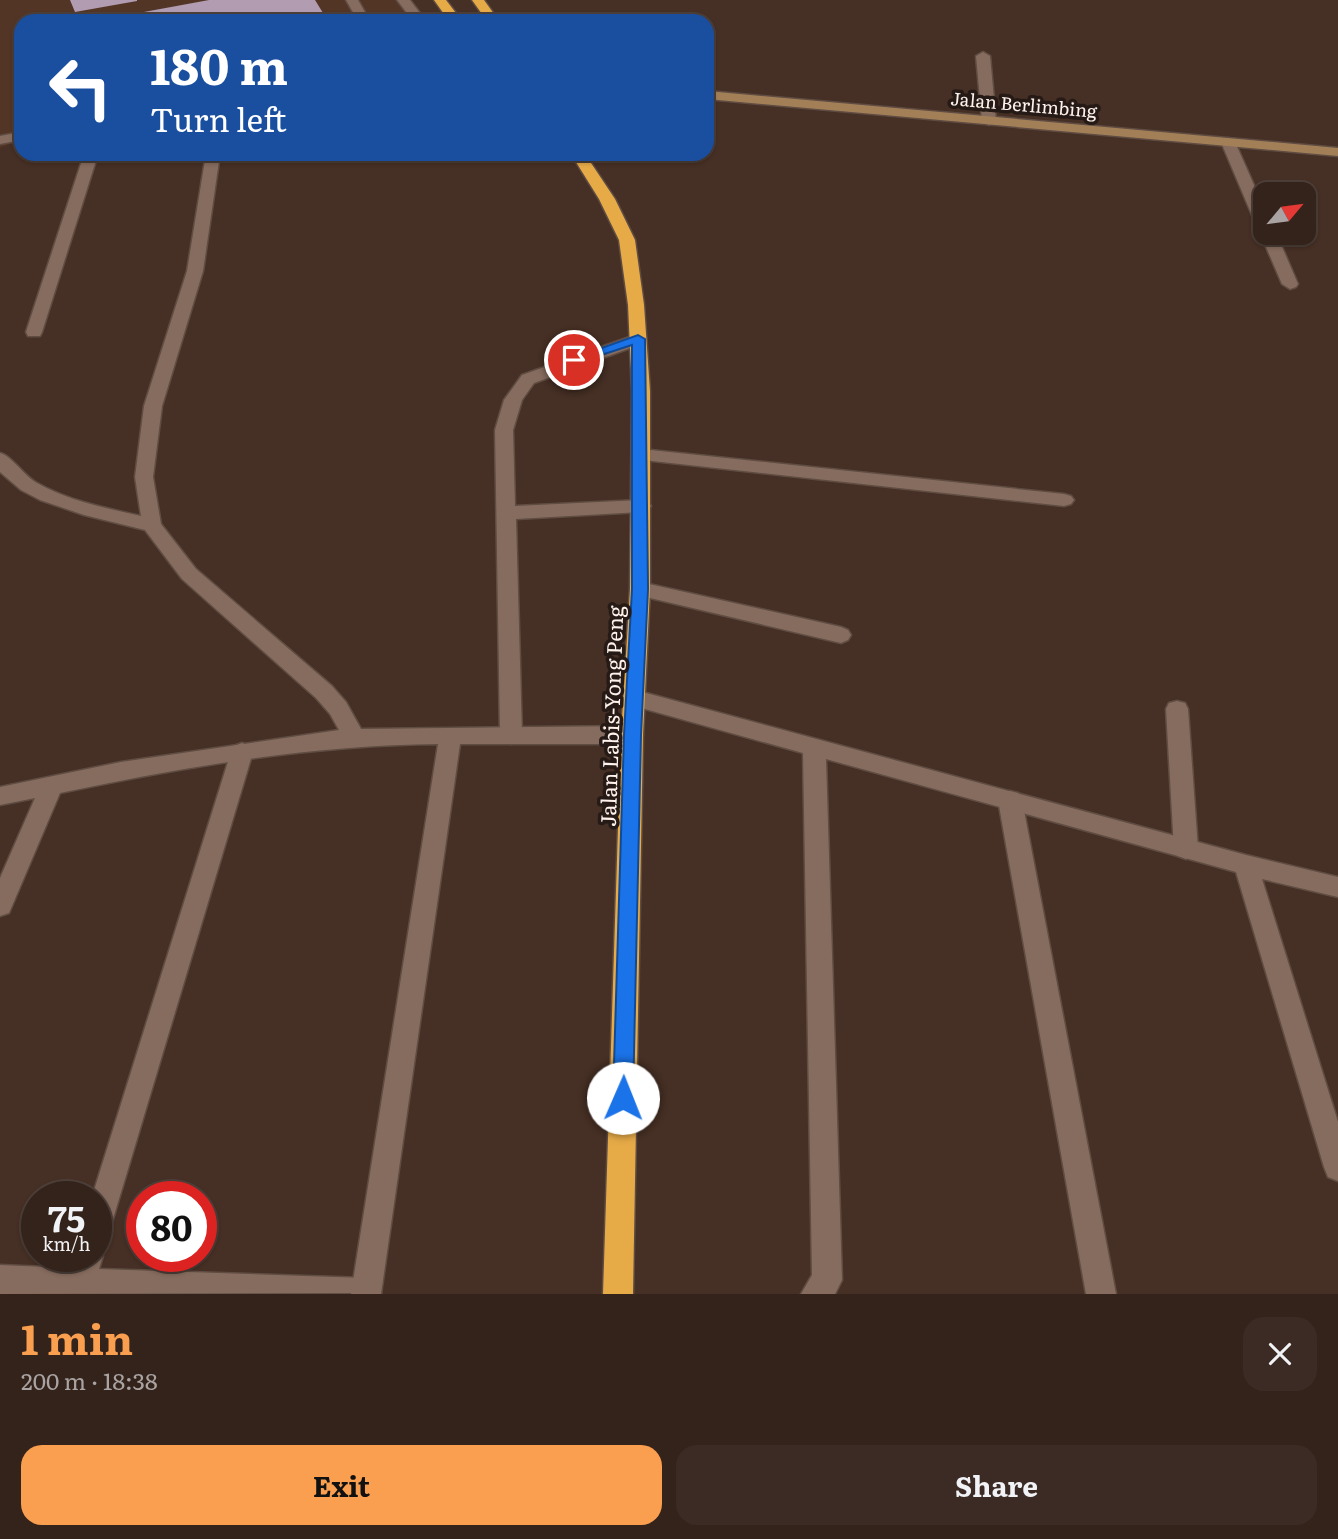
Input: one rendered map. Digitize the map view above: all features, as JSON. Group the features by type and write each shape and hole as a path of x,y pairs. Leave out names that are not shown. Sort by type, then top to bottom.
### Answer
{"highway":[{"path":"440,0 451,14"},
{"name":"Jalan Labis-Yong Peng","path":"583,161 607,199 627,240 638,339 640,589 632,735 618,1294"}],"street":[{"path":"403,0 414,14"},
{"path":"983,56 989,121"},
{"name":"Jalan Berlimbing","path":"714,97 1338,152"},
{"path":"1228,142 1253,200"},
{"path":"34,332 90,161"},
{"path":"212,161 195,271 153,406 144,477 152,525 189,575 324,692 338,708 354,737"},
{"path":"1273,245 1290,284"},
{"path":"511,735 505,430 513,400 528,379 638,339"},
{"path":"641,455 1064,500"},
{"path":"2,466 35,491 84,509 152,525"},
{"path":"505,513 640,506"},
{"path":"640,589 841,635"},
{"path":"635,698 1186,849 1338,887"},
{"path":"1177,709 1186,849"},
{"path":"0,796 242,752 354,737 632,735"},
{"path":"0,1280 81,1278 366,1293 450,736"},
{"path":"814,745 827,1280 816,1294"},
{"path":"111,1181 242,752"},
{"path":"0,906 52,785"},
{"path":"1010,800 1101,1294"},
{"path":"1246,865 1338,1167"}],"shaded area":[{"path":"0,0 399,0 405,14 14,14 14,143 0,148"}],"building":[{"path":"70,0 137,0 137,1 75,12"},
{"path":"209,0 315,0 324,14 133,14"}],"route":[{"path":"574,360 638,339 641,412 640,589 632,735 623,1098"}]}
